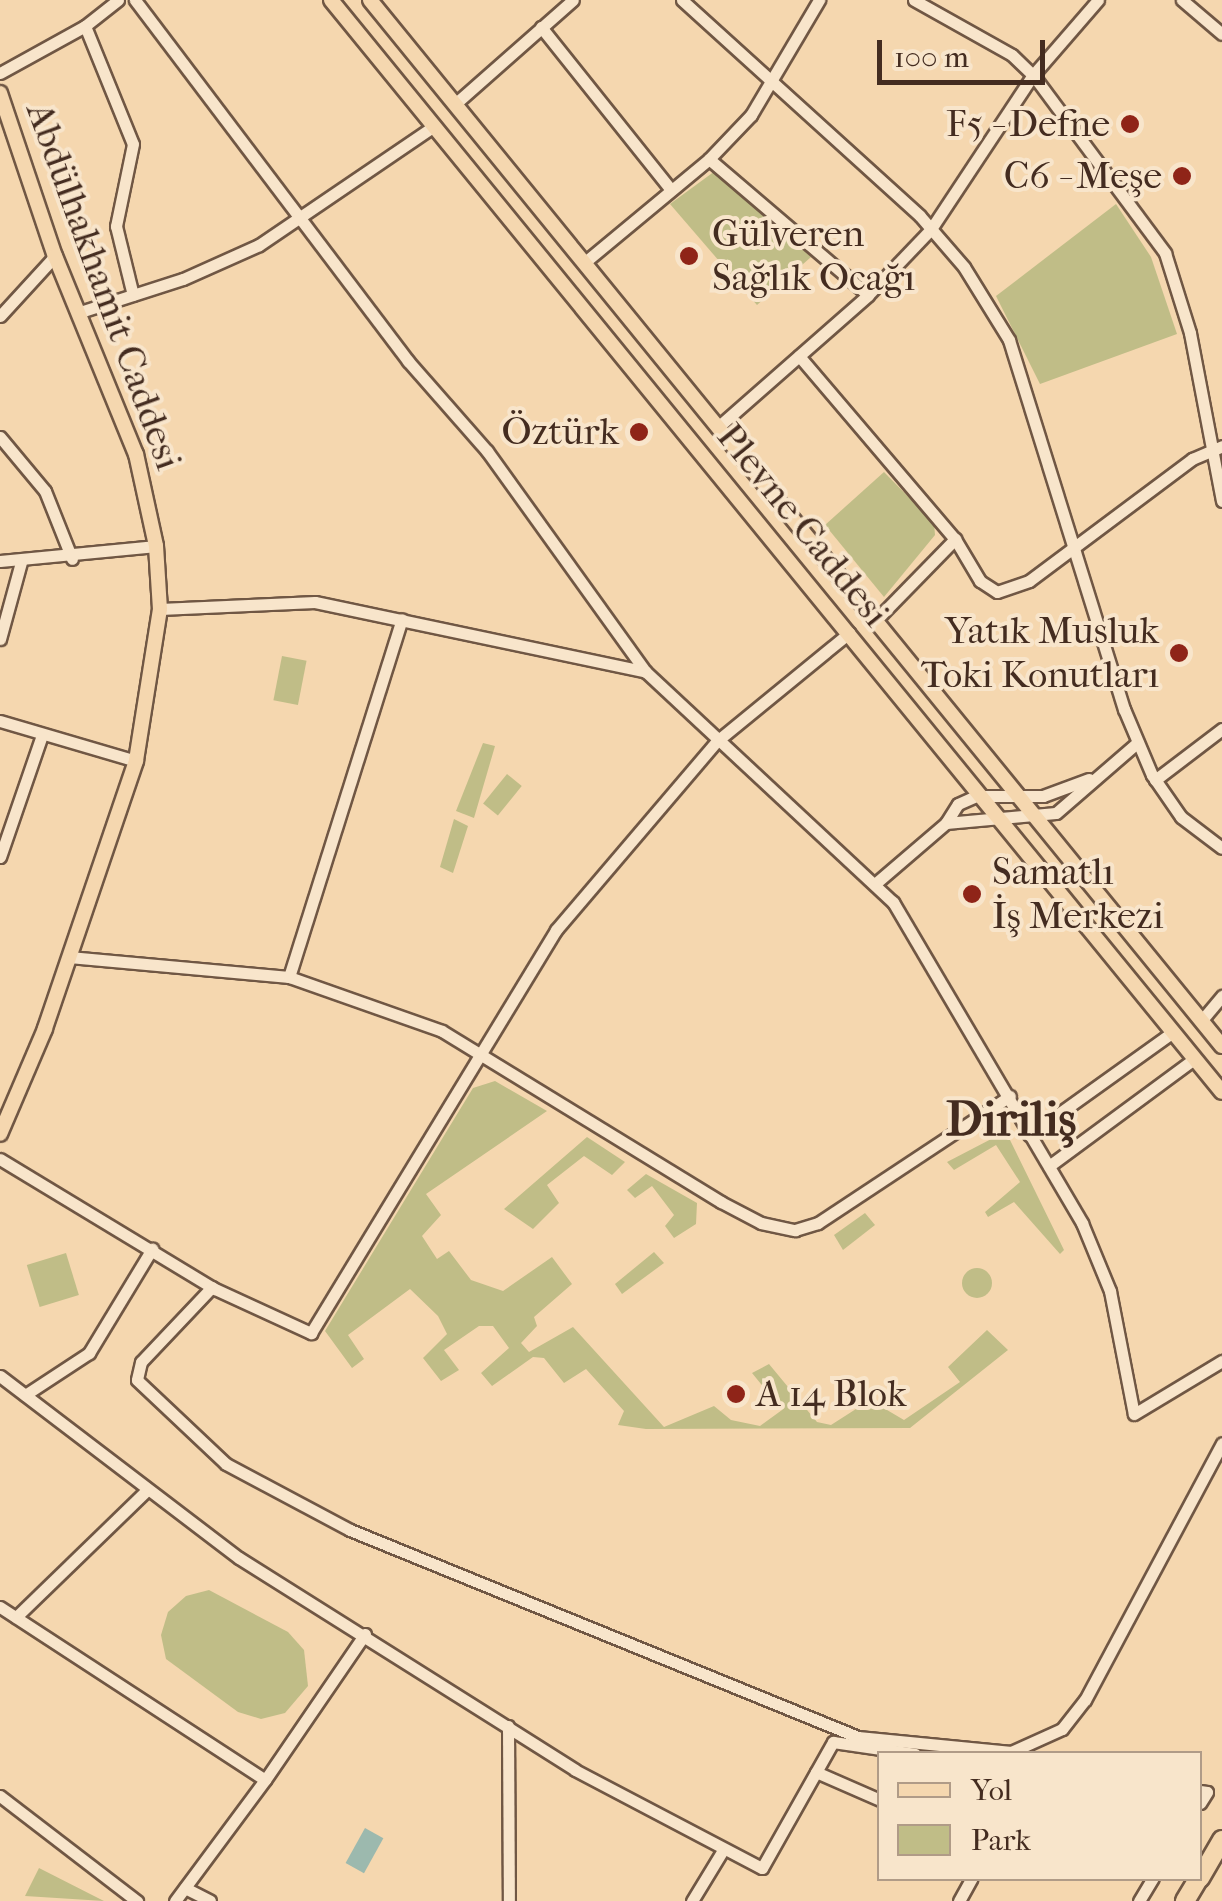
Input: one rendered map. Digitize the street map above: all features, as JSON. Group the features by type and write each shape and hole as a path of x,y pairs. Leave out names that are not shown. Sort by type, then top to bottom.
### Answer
{"highway":[{"path":"1202,1872 1221,1837"}],"main road":[{"name":"Plevne Caddesi","path":"331,0 1222,1092"},
{"name":"Plevne Caddesi","path":"370,0 1222,1046"},
{"name":"Abdülhakhamit Caddesi","path":"0,93 55,256 136,454 156,546 160,608 136,760 70,957 0,1134"}],"street":[{"path":"0,73 85,26 118,0"},
{"path":"134,0 304,218 408,360 488,451 646,672 876,883 1010,1096 1082,1223 1110,1291 1134,1414 1222,1362"},
{"path":"456,104 572,0"},
{"path":"682,0 770,86 931,228 964,267 1009,340 1138,742 1155,780 1180,817 1222,848"},
{"path":"584,262 709,159 770,86 818,0"},
{"path":"914,0 1012,54 1034,75 1165,253 1190,333 1216,447 1222,501"},
{"path":"718,427 868,295 931,228 1034,75 1098,0"},
{"path":"1182,0 1222,34"},
{"path":"85,26 133,144 116,226 133,295"},
{"path":"540,27 670,190"},
{"path":"77,313 183,279 304,218 434,126"},
{"path":"709,159 868,295"},
{"path":"0,316 55,256"},
{"path":"799,356 955,539 980,580 997,592 1029,581 1078,549 1216,447"},
{"path":"0,436 45,491 72,559"},
{"path":"877,618 955,539"},
{"path":"0,561 72,559 156,546"},
{"path":"0,639 21,562"},
{"path":"160,608 296,601 402,619 646,672"},
{"path":"289,977 402,619"},
{"path":"0,1159 212,1287 312,1333 476,1055 556,930 717,741 849,633"},
{"path":"0,721 136,760"},
{"path":"1155,780 1222,729"},
{"path":"0,857 42,735"},
{"path":"876,883 946,822 958,804 981,796 1020,797 1088,778 1138,742"},
{"path":"946,822 1036,818 1076,798 1088,778"},
{"path":"70,957 289,977 442,1031 720,1202 761,1223 795,1230 818,1223 1010,1096"},
{"path":"1201,1021 1222,996"},
{"path":"1029,1135 1173,1032"},
{"path":"1048,1166 1194,1059"},
{"path":"25,1395 89,1354 152,1249"},
{"path":"212,1287 140,1362 138,1380 226,1464 350,1530 858,1736 1000,1751"},
{"path":"0,1376 238,1558 508,1726 723,1850 762,1868 833,1742 894,1751"},
{"path":"1012,1751 1062,1729 1085,1700 1222,1443"},
{"path":"16,1618 147,1490"},
{"path":"0,1607 265,1780"},
{"path":"175,1901 265,1780 365,1634"},
{"path":"508,1726 509,1901"},
{"path":"816,1772 877,1799"},
{"path":"0,1796 137,1901"},
{"path":"692,1901 723,1850"},
{"path":"185,1888 210,1901"}],"green space":[{"path":"715,171 811,257 757,305 670,204"},
{"path":"1116,204 1151,257 1177,334 1040,384 996,296"},
{"path":"884,472 934,523 935,535 884,597 825,525"},
{"path":"282,656 307,661 298,705 273,700"},
{"path":"483,743 495,746 474,818 456,811"},
{"path":"507,774 522,786 498,815 483,804"},
{"path":"454,819 468,826 453,873 440,867"},
{"path":"495,1081 547,1111 426,1194 441,1215 422,1236 437,1259 449,1251 471,1280 503,1291 552,1257 572,1284 534,1317 537,1326 521,1343 529,1352 573,1327 664,1427 714,1406 731,1420 760,1426 782,1410 752,1373 769,1364 817,1422 831,1425 870,1400 904,1420 960,1382 948,1367 987,1330 1008,1350 910,1428 646,1429 618,1425 624,1411 586,1369 564,1383 544,1358 533,1357 492,1386 481,1373 509,1348 493,1326 479,1326 444,1350 459,1370 441,1381 423,1358 447,1334 438,1316 410,1289 348,1335 364,1359 352,1368 325,1331 473,1088"},
{"path":"997,1136 1010,1140 1064,1250 1060,1254 1014,1202 988,1217 985,1212 1020,1182 996,1145 954,1170 947,1162"},
{"path":"587,1137 625,1162 612,1175 584,1156 547,1185 559,1203 533,1229 504,1209"},
{"path":"646,1174 697,1203 696,1224 674,1238 665,1226 674,1215 652,1186 635,1198 627,1190"},
{"path":"865,1213 875,1225 843,1250 834,1235"},
{"path":"654,1252 664,1263 622,1294 615,1284"},
{"path":"66,1253 79,1295 40,1307 27,1265"},
{"path":"977,1268 988,1272 992,1283 988,1294 977,1298 966,1294 962,1283 966,1272"},
{"path":"209,1590 288,1632 304,1650 308,1686 285,1713 261,1719 238,1712 166,1659 161,1635 168,1612 186,1596"},
{"path":"39,1868 98,1898 104,1901 25,1896"}],"shaded area":[{"path":"365,1828 383,1838 364,1873 346,1863"}],"place":[{"name":"F5 - Defne","path":"1130,124"},
{"name":"C6 - Meşe","path":"1182,176"},
{"name":"Gülveren Sağlık Ocağı","path":"689,256"},
{"name":"Öztürk","path":"639,432"},
{"name":"Yatık Musluk Toki Konutları","path":"1179,653"},
{"name":"Samatlı İş Merkezi","path":"972,894"},
{"name":"A 14 Blok","path":"736,1394"}],"district":[{"name":"Diriliş","path":"1011,1120"}]}
